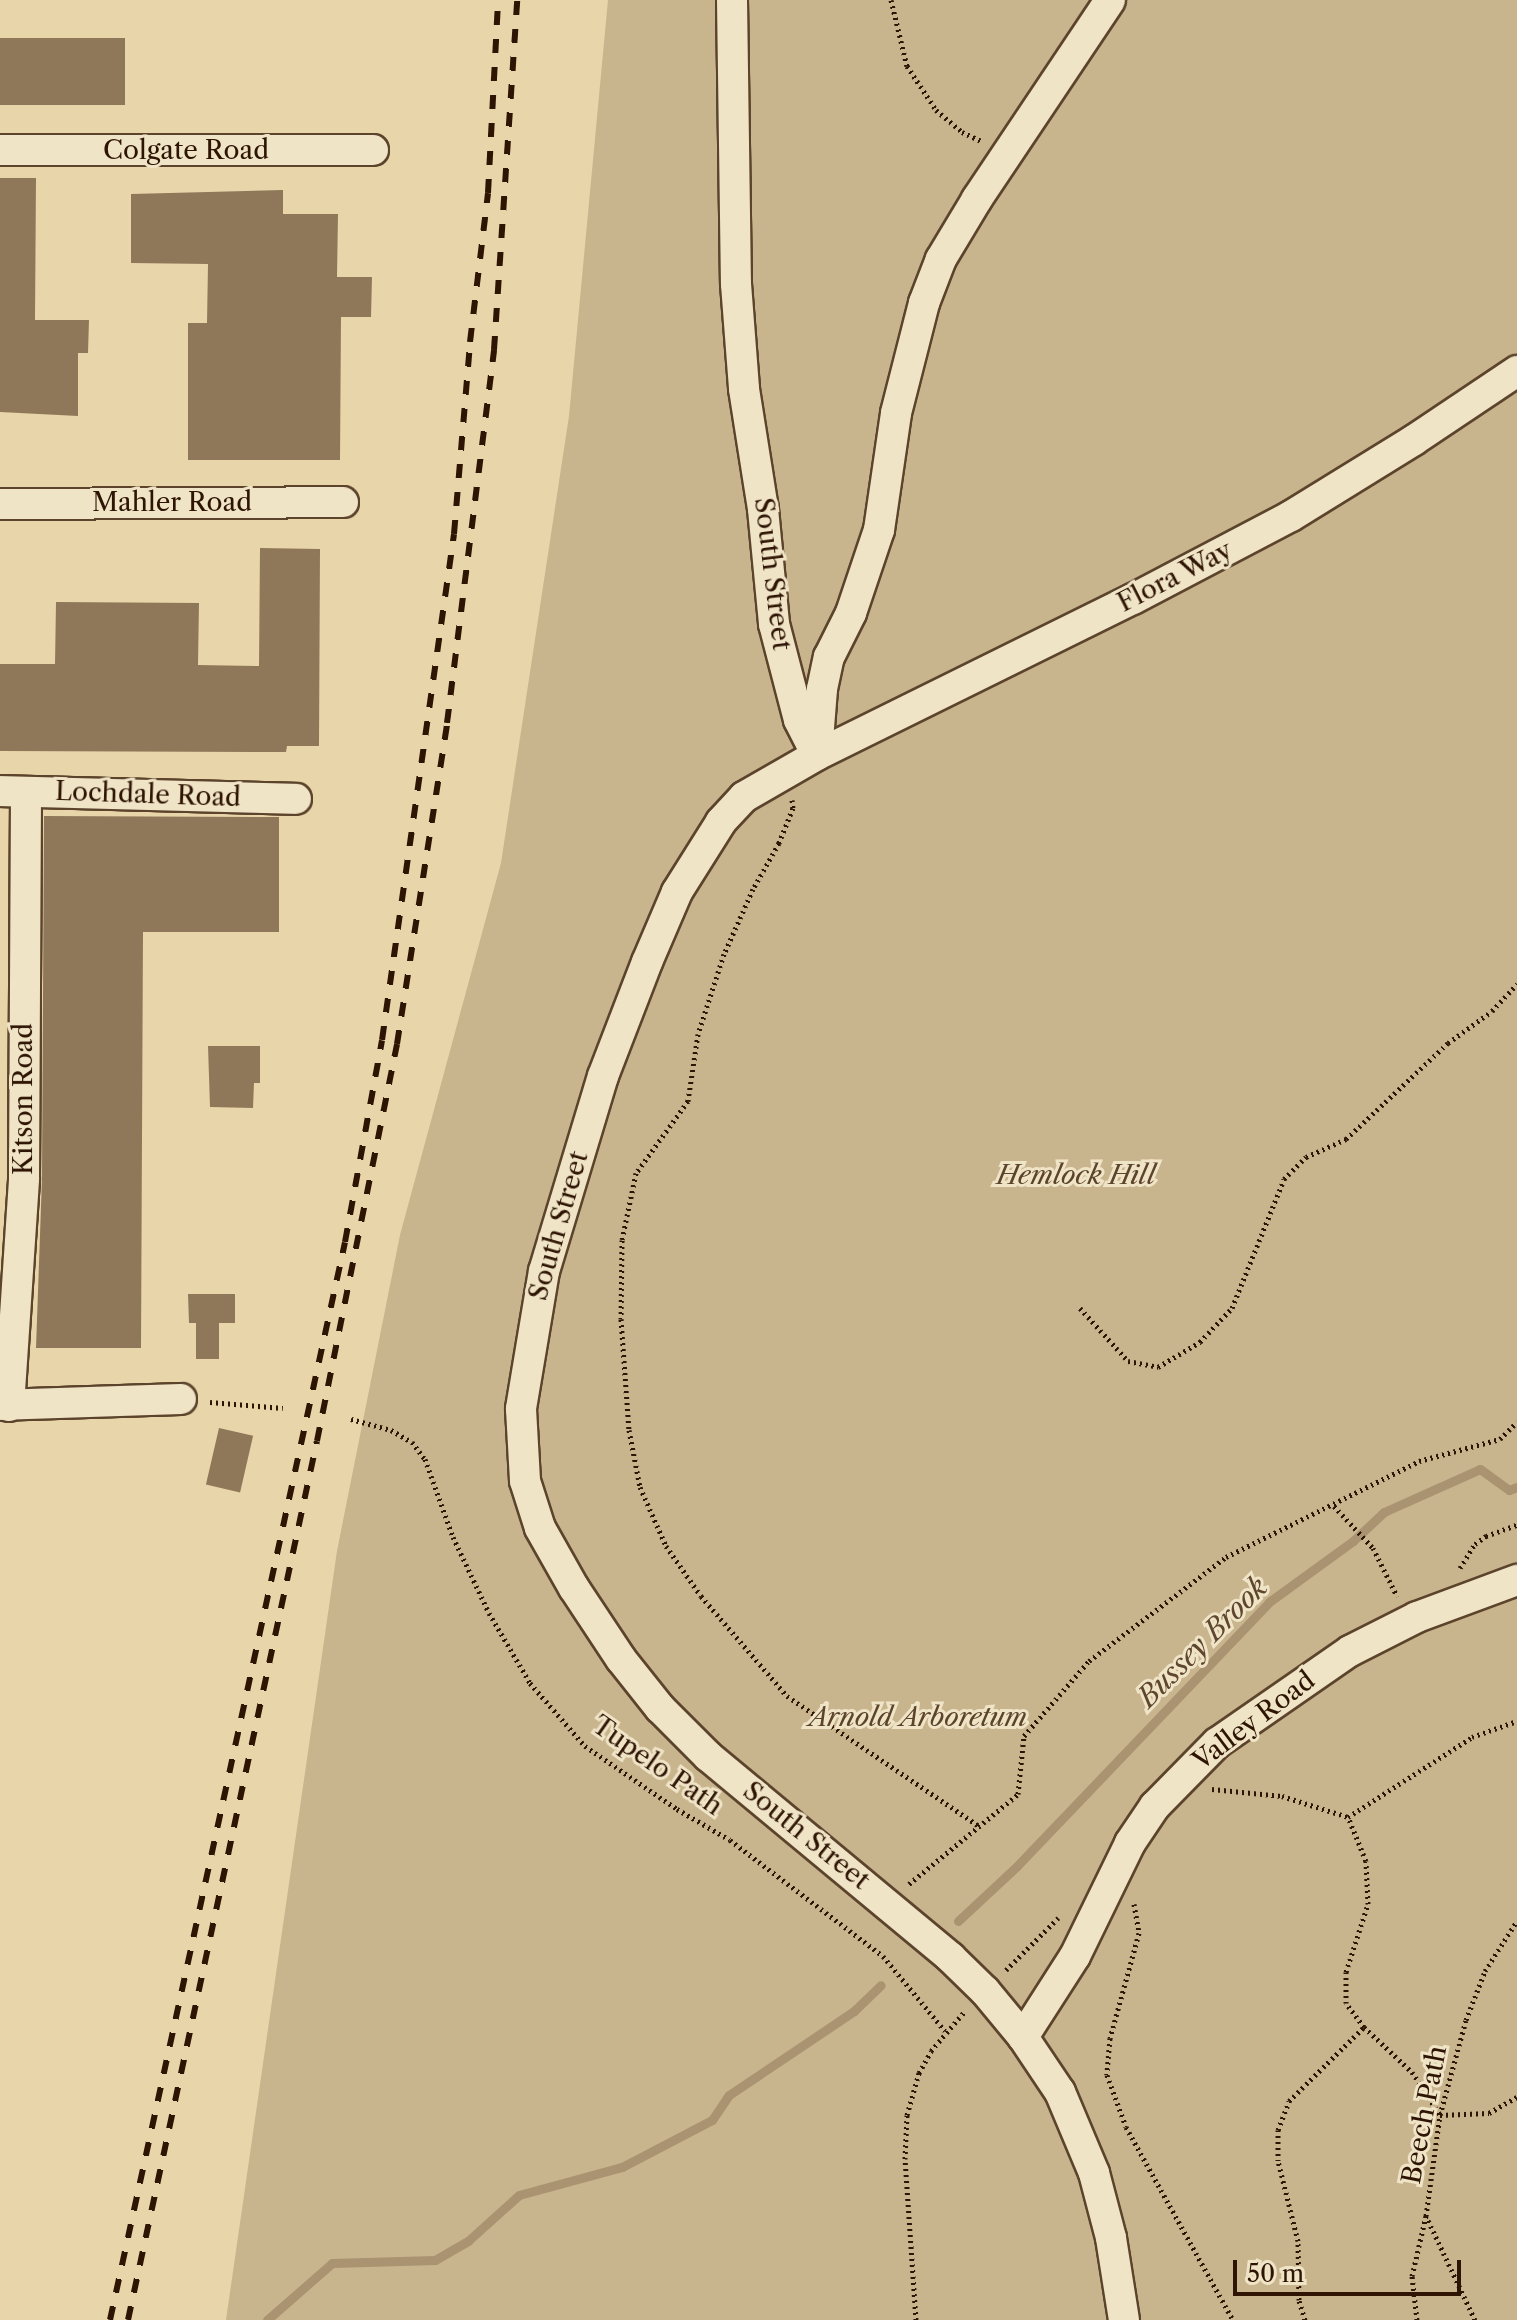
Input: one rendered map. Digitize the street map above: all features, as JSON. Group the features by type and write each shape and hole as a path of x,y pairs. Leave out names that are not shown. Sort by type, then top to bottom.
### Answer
{"street":[{"name":"South Street","path":"732,0 736,284 744,389 763,509 774,624 799,720 817,755 744,797 721,822 677,892 647,962 603,1076 544,1271 526,1366 521,1456 540,1528 598,1626 645,1691 708,1756 895,1908 985,1991 1023,2037 1060,2092 1094,2173 1111,2238 1124,2320"},
{"path":"817,755 822,689 829,657 851,613 879,530 896,413 924,303 941,259 1005,156 1110,0"},
{"name":"Colgate Road","path":"0,150 373,150"},
{"name":"Flora Way","path":"817,755 1133,599 1291,516 1414,440 1517,371"},
{"name":"Mahler Road","path":"0,504 343,502"},
{"name":"Lochdale Road","path":"13,791 296,799"},
{"name":"Kitson Road","path":"4,1405 24,1178 13,791"},
{"path":"4,1405 181,1399"},
{"name":"Valley Road","path":"1023,2037 1075,1956 1122,1859 1167,1793 1217,1743 1350,1651 1417,1617 1517,1580"}],"path":[{"path":"891,0 907,66 936,110 962,132 1005,156"},
{"path":"788,772 793,808 724,954 698,1034 688,1101 636,1173 622,1240 621,1319 629,1430 640,1487 666,1546 701,1596 787,1696 979,1826"},
{"path":"1080,1308 1128,1361 1158,1367 1200,1342 1232,1308 1284,1179 1306,1157 1346,1139 1448,1043 1492,1011 1517,984"},
{"path":"181,1399 283,1408"},
{"name":"Tupelo Path","path":"351,1419 391,1430 412,1442 425,1459 453,1537 489,1613 530,1683 585,1746 677,1809 730,1840 883,1956 945,2031"},
{"path":"895,1908 904,1888 1018,1794 1024,1736 1089,1661 1226,1557 1334,1506 1419,1461 1500,1439 1517,1422"},
{"path":"1334,1506 1349,1518 1373,1548 1401,1604 1417,1617"},
{"path":"1455,1603 1457,1575 1475,1544 1486,1536 1517,1525"},
{"path":"1348,1817 1472,1737 1517,1721"},
{"path":"1167,1793 1220,1789 1282,1796 1348,1817"},
{"path":"1348,1817 1366,1861 1368,1904 1346,1972 1346,2003 1364,2027 1412,2072 1440,2115 1489,2113 1517,2097"},
{"path":"1122,1859 1139,1933 1110,2038 1107,2075 1126,2127 1233,2320"},
{"name":"Beech Path","path":"1475,2320 1426,2216 1440,2115 1466,2020 1485,1971 1517,1921"},
{"path":"916,2320 905,2175 907,2115 919,2073 945,2031 961,2015"},
{"path":"1305,2320 1299,2300 1298,2241 1278,2161 1278,2130 1289,2101 1364,2027"},
{"path":"1417,2320 1412,2276 1426,2216"}],"green space":[{"name":"Arnold Arboretum","path":"608,0 1517,0 1517,2320 226,2320 337,1551 400,1235 501,863 569,416"}],"building":[{"path":"0,38 125,38 125,105 0,105"},
{"path":"0,178 36,178 35,320 89,320 88,353 78,353 78,416 0,412"},
{"path":"283,190 283,214 338,214 337,277 372,277 371,317 341,317 340,460 188,460 188,323 207,323 208,264 131,263 131,194"},
{"path":"260,548 320,549 319,746 287,746 286,752 0,751 0,664 55,664 56,602 199,603 198,665 259,666"},
{"path":"44,816 279,817 279,932 143,932 141,1348 36,1348 42,1178"},
{"path":"208,1046 260,1046 260,1083 254,1083 253,1108 210,1107"},
{"path":"188,1294 235,1294 235,1323 219,1323 219,1359 196,1359 196,1323 189,1323"},
{"path":"219,1428 253,1436 240,1492 206,1485"}],"waterway":[{"name":"Bussey Brook","path":"958,1921 1017,1866 1269,1602 1353,1541 1384,1512 1480,1469 1509,1490 1517,1487"},
{"name":"Bussey Brook","path":"267,2320 332,2263 435,2260 469,2240 519,2195 622,2167 712,2120 729,2095 854,2011 881,1985"}],"railway":[{"path":"110,2320 345,1242 382,1040 454,534 470,342 488,193 498,0"},
{"path":"128,2320 317,1441 397,1044 447,723 494,350 517,0"}],"park label":[{"name":"Hemlock Hill","path":"1076,1176"}]}
